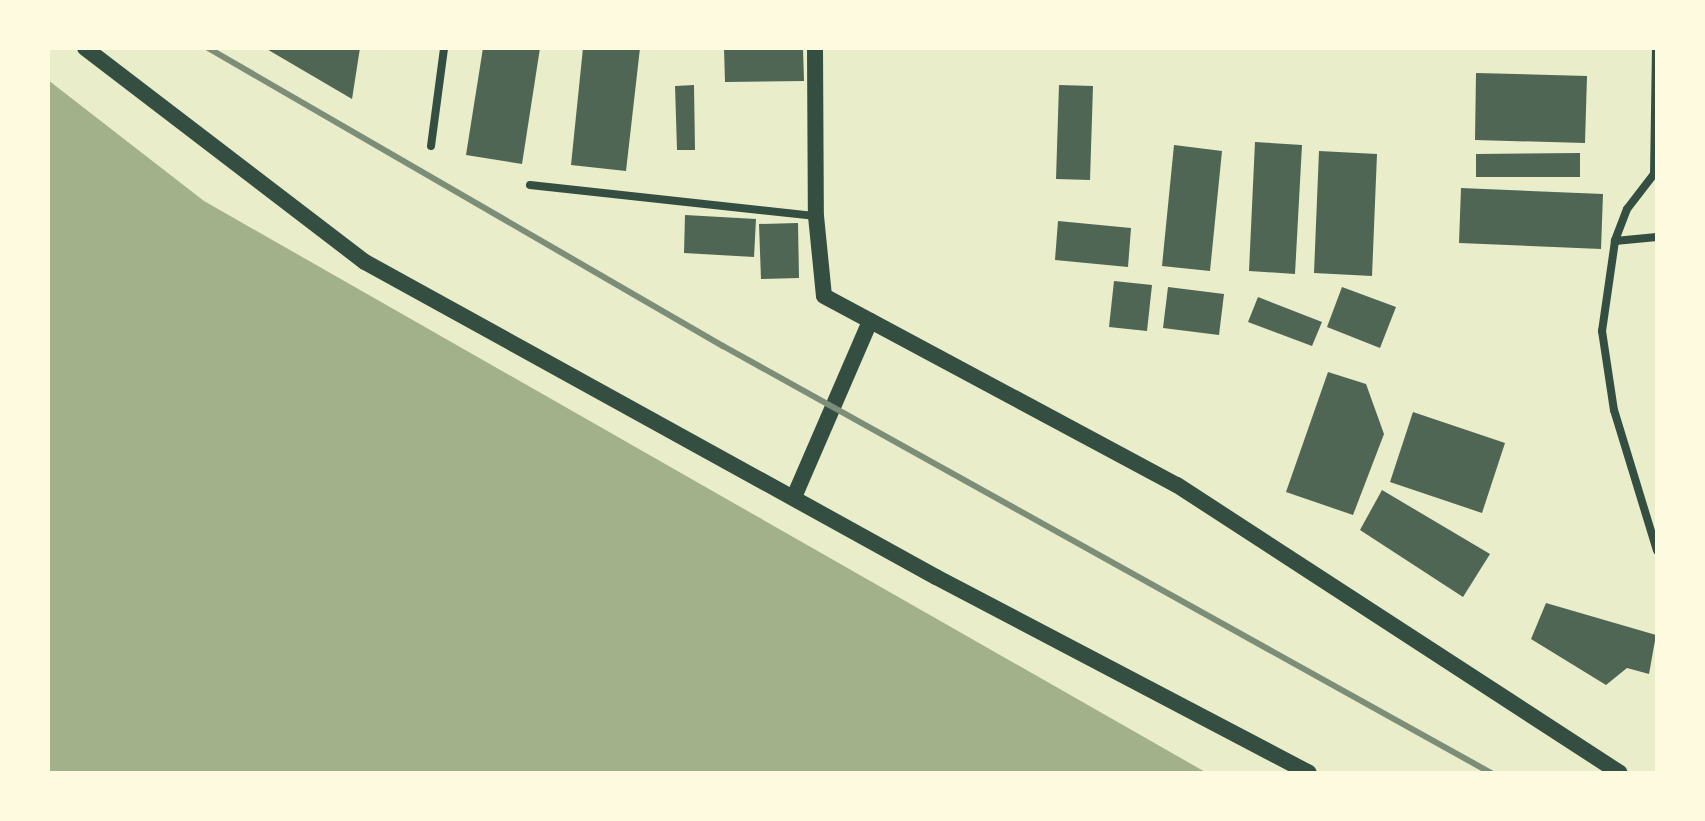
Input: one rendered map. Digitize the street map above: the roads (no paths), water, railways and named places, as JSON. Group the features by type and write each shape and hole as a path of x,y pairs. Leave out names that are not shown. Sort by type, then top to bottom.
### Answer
{"main road":[{"path":"85,48 365,262 794,497 1309,773"},
{"path":"815,48 816,216 824,296 1177,485 1620,773"},
{"path":"794,497 870,321"}],"street":[{"path":"431,146 444,48"},
{"path":"1656,48 1654,174 1627,209 1615,241 1602,331 1614,410 1657,551"},
{"path":"530,185 816,216"},
{"path":"1615,241 1657,237"}],"railway":[{"path":"208,48 723,346 1491,773"}]}
